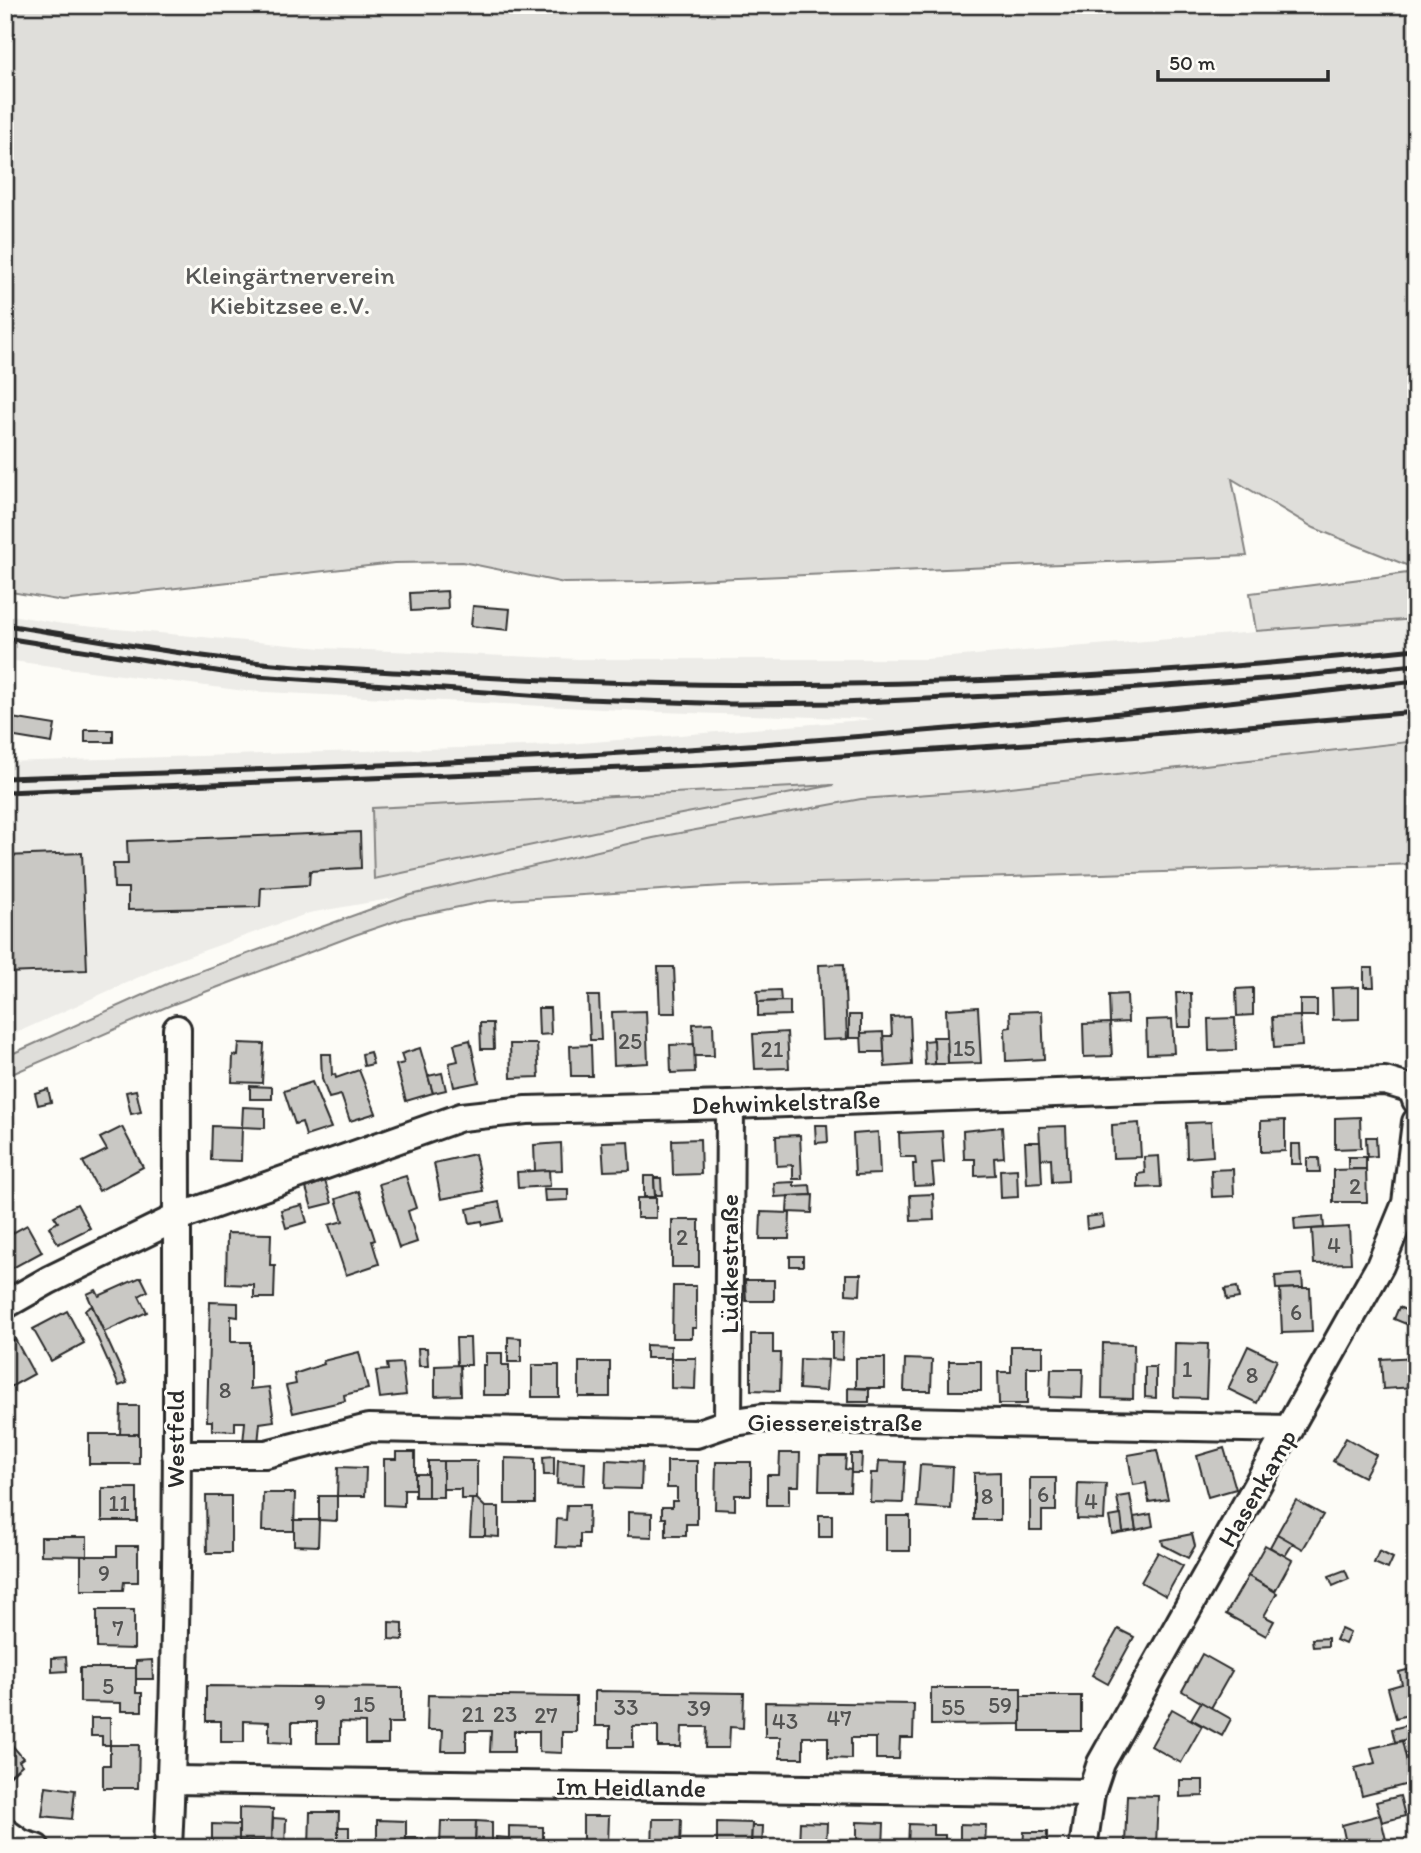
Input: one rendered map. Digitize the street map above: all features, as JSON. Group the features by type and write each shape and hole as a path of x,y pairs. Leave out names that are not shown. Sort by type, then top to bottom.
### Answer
{"street":[{"name":"Westfeld","path":"168,1848 176,1454 177,1029"},
{"name":"Dehwinkelstraße","path":"5,1305 49,1280 176,1218 461,1117 526,1110 1385,1081 1414,1095"},
{"name":"Lüdkestraße","path":"728,1423 730,1105"},
{"name":"Hasenkamp","path":"1083,1848 1091,1793 1101,1763 1290,1429 1385,1254 1406,1203 1416,1122"},
{"name":"Giessereistraße","path":"176,1454 266,1454 368,1428 696,1434 728,1423 762,1418 1290,1429"},
{"name":"Im Heidlande","path":"171,1780 1091,1793"},
{"path":"5,1832 22,1844 36,1848"}],"shaded area":[{"path":"5,614 63,624 322,648 579,659 926,659 1416,619 1416,741 984,790 861,799 653,838 407,896 309,913 172,962 5,1038 5,762 556,745 875,719 661,712 245,691 5,660","holes":["827,785 650,820 372,808"]}],"green space":[{"name":"Kleingärtnerverein Kiebitzsee e.V.","path":"5,5 1416,5 1416,569 1314,528 1232,479 1247,556 645,582 564,583 462,562 394,563 63,601 5,591"},
{"path":"1416,572 1416,619 1256,631 1250,593"},
{"path":"1416,741 1416,864 724,886 488,901 405,918 355,935 171,1005 5,1077 5,1057 178,979 407,896 653,838 861,799 984,790"},
{"path":"834,785 650,820 374,879 372,808"}],"building":[{"path":"447,591 448,609 411,611 410,593"},
{"path":"473,606 510,609 508,630 471,626"},
{"path":"12,718 55,725 52,743 9,736"},
{"path":"85,730 113,730 113,742 85,742"},
{"path":"360,832 361,868 310,871 309,885 261,888 260,907 128,910 128,888 114,888 113,864 128,864 127,841"},
{"path":"82,853 87,970 5,973 5,856"},
{"path":"844,964 847,1039 822,1040 819,965"},
{"path":"658,967 674,967 676,1013 660,1013"},
{"path":"1364,968 1373,968 1374,987 1364,987"},
{"path":"1359,987 1359,1019 1333,1020 1332,988"},
{"path":"1253,988 1253,1015 1237,1016 1236,989"},
{"path":"780,990 781,1001 758,1002 757,991"},
{"path":"1176,993 1191,993 1192,1027 1178,1027"},
{"path":"1127,994 1128,1022 1110,1023 1109,995"},
{"path":"588,996 599,996 601,1040 590,1040"},
{"path":"1300,1000 1317,1000 1317,1016 1300,1016"},
{"path":"790,1001 790,1015 758,1016 758,1002"},
{"path":"978,1007 981,1063 948,1064 946,1009"},
{"path":"538,1008 550,1008 551,1034 539,1035"},
{"path":"646,1011 648,1063 614,1065 612,1012"},
{"path":"1042,1011 1044,1059 1006,1061 1005,1028 1011,1027 1010,1012"},
{"path":"849,1015 861,1015 861,1038 849,1038"},
{"path":"910,1016 912,1065 885,1067 883,1036 892,1036 891,1017"},
{"path":"1300,1016 1302,1046 1274,1048 1272,1017"},
{"path":"1235,1018 1236,1050 1209,1051 1208,1019"},
{"path":"1172,1019 1174,1053 1147,1054 1146,1020"},
{"path":"480,1023 493,1023 494,1049 481,1049"},
{"path":"713,1023 714,1056 694,1056 693,1024"},
{"path":"1110,1023 1112,1056 1084,1057 1083,1024"},
{"path":"787,1032 789,1068 755,1069 753,1034"},
{"path":"883,1032 884,1052 862,1052 861,1033"},
{"path":"933,1037 947,1037 948,1064 935,1064"},
{"path":"470,1040 479,1082 454,1087 449,1063 458,1061 454,1044"},
{"path":"934,1040 935,1064 925,1065 924,1041"},
{"path":"239,1043 264,1044 262,1083 232,1082 233,1055 238,1056"},
{"path":"510,1044 537,1044 539,1077 511,1078"},
{"path":"694,1044 695,1072 671,1073 670,1045"},
{"path":"591,1045 592,1076 571,1076 570,1046"},
{"path":"420,1048 433,1093 406,1101 396,1065 404,1063 401,1054"},
{"path":"370,1052 373,1064 364,1066 362,1054"},
{"path":"321,1054 331,1054 332,1075 335,1074 336,1078 359,1070 376,1113 350,1121 341,1095 329,1098 322,1079"},
{"path":"442,1073 446,1090 433,1093 428,1076"},
{"path":"312,1082 331,1128 306,1136 302,1122 295,1124 284,1091"},
{"path":"250,1086 272,1087 272,1099 250,1099"},
{"path":"48,1089 51,1102 38,1105 35,1093"},
{"path":"136,1090 141,1112 131,1114 126,1092"},
{"path":"243,1107 265,1108 265,1128 242,1127"},
{"path":"1360,1117 1361,1148 1335,1149 1335,1118"},
{"path":"1285,1120 1285,1151 1261,1152 1261,1121"},
{"path":"1211,1122 1213,1156 1187,1158 1186,1123"},
{"path":"1139,1123 1141,1157 1113,1158 1112,1125"},
{"path":"815,1125 827,1125 828,1142 816,1143"},
{"path":"212,1126 242,1127 241,1161 211,1160"},
{"path":"1066,1126 1068,1181 1052,1182 1051,1158 1041,1159 1039,1127"},
{"path":"122,1127 143,1167 99,1191 83,1162 107,1150 100,1138"},
{"path":"1002,1127 1004,1157 994,1158 995,1175 975,1176 975,1159 964,1159 963,1131"},
{"path":"942,1131 944,1162 932,1163 934,1185 914,1186 915,1157 900,1157 899,1133"},
{"path":"878,1132 880,1174 855,1175 853,1134"},
{"path":"800,1135 802,1179 793,1179 793,1165 777,1166 776,1136"},
{"path":"1366,1137 1376,1137 1377,1156 1367,1157"},
{"path":"700,1139 701,1174 673,1175 672,1140"},
{"path":"628,1141 630,1170 604,1171 602,1142"},
{"path":"1025,1142 1040,1142 1042,1183 1027,1184"},
{"path":"561,1143 562,1170 535,1171 534,1145"},
{"path":"1291,1144 1300,1144 1301,1164 1291,1164"},
{"path":"475,1154 483,1191 441,1199 434,1163"},
{"path":"1159,1156 1161,1187 1138,1188 1138,1174 1145,1173 1144,1157"},
{"path":"1348,1157 1366,1157 1366,1169 1348,1169"},
{"path":"1307,1158 1319,1158 1320,1172 1307,1172"},
{"path":"1017,1169 1018,1197 1001,1198 1000,1170"},
{"path":"1233,1169 1234,1196 1212,1197 1211,1170"},
{"path":"1366,1169 1367,1202 1333,1202 1333,1170"},
{"path":"549,1170 550,1186 518,1188 517,1172"},
{"path":"406,1176 416,1208 408,1211 417,1242 399,1248 379,1184"},
{"path":"644,1176 654,1176 655,1197 644,1197"},
{"path":"654,1178 661,1178 662,1195 655,1195"},
{"path":"325,1181 332,1203 312,1208 306,1188"},
{"path":"794,1182 794,1186 810,1185 811,1195 775,1197 774,1183"},
{"path":"544,1189 568,1189 568,1200 545,1201"},
{"path":"359,1191 375,1240 372,1241 379,1264 346,1275 329,1225 343,1221 336,1199"},
{"path":"933,1194 934,1220 911,1221 910,1195"},
{"path":"813,1195 812,1213 787,1212 788,1196"},
{"path":"637,1198 656,1198 656,1218 637,1218"},
{"path":"499,1202 503,1221 483,1225 482,1221 470,1223 467,1209"},
{"path":"77,1204 90,1228 58,1244 49,1227 58,1222 54,1216"},
{"path":"302,1205 307,1222 286,1228 281,1210"},
{"path":"761,1212 790,1213 789,1239 760,1239"},
{"path":"1102,1215 1104,1226 1087,1229 1086,1217"},
{"path":"1323,1216 1324,1228 1295,1230 1294,1218"},
{"path":"672,1220 699,1220 699,1267 672,1267"},
{"path":"27,1225 42,1252 9,1270 5,1263 5,1237"},
{"path":"1349,1227 1351,1263 1314,1264 1312,1229"},
{"path":"227,1233 271,1234 270,1265 275,1265 274,1298 254,1298 254,1285 226,1284"},
{"path":"790,1256 803,1256 803,1266 790,1266"},
{"path":"846,1274 861,1274 860,1295 846,1294"},
{"path":"1302,1274 1303,1288 1276,1289 1275,1276"},
{"path":"1416,1276 1416,1300 1407,1296"},
{"path":"141,1277 148,1291 139,1296 147,1312 104,1332 87,1294 96,1290 99,1296"},
{"path":"745,1280 774,1280 774,1301 746,1301"},
{"path":"673,1286 696,1286 696,1328 692,1328 692,1338 672,1338"},
{"path":"1237,1287 1239,1298 1227,1300 1225,1289"},
{"path":"1310,1288 1312,1332 1282,1333 1280,1289"},
{"path":"210,1302 238,1303 238,1317 231,1316 231,1342 250,1342 250,1389 269,1387 274,1421 260,1423 258,1444 243,1443 245,1422 235,1422 235,1431 212,1430 212,1421 207,1421"},
{"path":"92,1306 127,1383 119,1386 85,1310"},
{"path":"1399,1307 1416,1315 1416,1328 1394,1319"},
{"path":"67,1311 84,1343 51,1361 33,1329"},
{"path":"832,1332 843,1332 842,1360 832,1359"},
{"path":"751,1334 773,1334 773,1353 781,1353 780,1391 751,1390"},
{"path":"508,1337 521,1338 521,1362 508,1362"},
{"path":"456,1338 470,1338 471,1365 457,1365"},
{"path":"15,1339 34,1374 5,1390 5,1345"},
{"path":"1103,1343 1134,1344 1133,1399 1102,1398"},
{"path":"1175,1343 1208,1344 1206,1398 1174,1397"},
{"path":"646,1345 671,1346 671,1358 646,1358"},
{"path":"1011,1346 1043,1346 1043,1367 1027,1367 1027,1404 999,1404 998,1372 1011,1372"},
{"path":"1248,1346 1277,1360 1257,1403 1228,1389"},
{"path":"418,1348 427,1348 428,1366 419,1366"},
{"path":"359,1352 368,1389 344,1395 345,1401 293,1413 286,1386 296,1384 294,1374 324,1364 323,1361"},
{"path":"486,1353 502,1353 502,1365 509,1365 509,1395 483,1395 483,1365 486,1365"},
{"path":"1416,1357 1416,1387 1383,1389 1381,1359"},
{"path":"671,1358 696,1358 695,1389 671,1388"},
{"path":"856,1358 885,1358 885,1388 856,1388"},
{"path":"800,1359 828,1360 826,1391 799,1389"},
{"path":"905,1359 932,1360 931,1391 904,1391"},
{"path":"949,1361 981,1361 981,1391 949,1391"},
{"path":"579,1362 610,1362 610,1397 579,1397"},
{"path":"402,1363 406,1395 380,1398 376,1371 388,1370 387,1364"},
{"path":"460,1365 461,1395 435,1396 435,1366"},
{"path":"532,1365 559,1365 559,1397 532,1397"},
{"path":"1145,1367 1156,1367 1156,1398 1145,1397"},
{"path":"1051,1369 1083,1369 1082,1398 1050,1397"},
{"path":"848,1388 869,1389 869,1402 848,1402"},
{"path":"121,1406 139,1406 139,1434 120,1434"},
{"path":"89,1434 139,1434 139,1464 89,1464"},
{"path":"1346,1438 1376,1455 1364,1477 1333,1461"},
{"path":"1224,1448 1236,1489 1208,1497 1197,1456"},
{"path":"1157,1450 1168,1499 1149,1502 1146,1483 1133,1485 1128,1455"},
{"path":"396,1452 415,1452 415,1489 404,1489 404,1506 384,1505 384,1459 396,1459"},
{"path":"780,1453 800,1453 799,1486 789,1486 789,1505 767,1505 767,1475 779,1475"},
{"path":"851,1454 862,1454 861,1473 851,1473"},
{"path":"554,1456 554,1475 544,1475 543,1457"},
{"path":"820,1456 846,1456 845,1469 851,1470 850,1491 819,1491"},
{"path":"505,1458 535,1459 535,1504 505,1504"},
{"path":"558,1460 585,1462 584,1485 557,1484"},
{"path":"606,1460 642,1462 641,1489 605,1488"},
{"path":"428,1461 443,1461 443,1497 428,1497"},
{"path":"443,1461 477,1461 477,1499 461,1499 461,1489 443,1489"},
{"path":"667,1461 697,1461 697,1524 686,1524 686,1536 666,1536 666,1518 662,1518 662,1507 672,1507 672,1501 677,1501 677,1488 667,1488"},
{"path":"879,1461 905,1462 903,1503 870,1502 871,1473 878,1473"},
{"path":"716,1462 751,1462 751,1495 735,1495 735,1510 715,1509"},
{"path":"920,1465 953,1467 951,1509 917,1507"},
{"path":"338,1467 366,1468 365,1496 337,1496"},
{"path":"1000,1472 1000,1520 974,1520 974,1473"},
{"path":"415,1474 428,1474 428,1497 415,1497"},
{"path":"1030,1478 1056,1478 1056,1511 1042,1511 1042,1530 1030,1530"},
{"path":"1078,1483 1106,1484 1104,1520 1077,1519"},
{"path":"102,1488 137,1488 137,1521 102,1521"},
{"path":"263,1493 295,1493 294,1531 262,1531"},
{"path":"1130,1495 1136,1530 1123,1532 1117,1497"},
{"path":"206,1496 231,1496 231,1553 207,1553"},
{"path":"319,1496 337,1496 337,1521 319,1520"},
{"path":"472,1499 477,1499 485,1507 485,1536 470,1536"},
{"path":"1296,1500 1323,1515 1303,1549 1277,1534"},
{"path":"567,1505 589,1505 588,1534 580,1534 580,1548 556,1547 557,1519 566,1520"},
{"path":"485,1507 499,1507 499,1537 485,1536"},
{"path":"628,1512 652,1513 652,1537 628,1536"},
{"path":"1151,1514 1153,1526 1136,1530 1134,1517"},
{"path":"819,1515 832,1515 832,1537 819,1537"},
{"path":"1121,1515 1123,1532 1112,1534 1109,1517"},
{"path":"886,1516 910,1516 910,1551 886,1551"},
{"path":"294,1520 319,1520 318,1546 294,1545"},
{"path":"1192,1534 1195,1546 1188,1558 1163,1545 1162,1540"},
{"path":"1277,1534 1293,1543 1285,1556 1270,1547"},
{"path":"41,1537 87,1537 87,1556 41,1555"},
{"path":"1265,1545 1292,1560 1275,1591 1248,1576"},
{"path":"117,1546 138,1546 138,1582 124,1582 123,1590 81,1590 81,1556 117,1556"},
{"path":"1379,1551 1393,1558 1388,1569 1374,1563"},
{"path":"1158,1552 1183,1566 1166,1596 1141,1582"},
{"path":"1345,1570 1349,1579 1333,1586 1329,1576"},
{"path":"1248,1576 1277,1593 1264,1616 1274,1621 1266,1636 1226,1614"},
{"path":"97,1610 134,1610 134,1649 97,1648"},
{"path":"389,1622 403,1623 403,1640 389,1639"},
{"path":"1118,1629 1134,1637 1108,1684 1092,1675"},
{"path":"1341,1629 1350,1633 1345,1644 1336,1640"},
{"path":"1328,1638 1328,1646 1313,1647 1312,1639"},
{"path":"1202,1654 1232,1671 1211,1708 1182,1691"},
{"path":"66,1657 67,1671 52,1672 52,1658"},
{"path":"152,1660 153,1679 136,1679 136,1661"},
{"path":"80,1668 136,1668 136,1693 142,1693 142,1711 121,1711 121,1703 80,1702"},
{"path":"1414,1668 1416,1713 1396,1718 1388,1688 1402,1684 1399,1672"},
{"path":"206,1686 402,1688 402,1723 388,1723 388,1744 365,1744 365,1723 340,1722 340,1743 317,1743 317,1722 292,1722 292,1743 269,1742 269,1722 244,1721 244,1742 221,1742 221,1721 206,1721"},
{"path":"931,1688 1021,1688 1021,1724 931,1725"},
{"path":"595,1691 744,1693 743,1728 730,1727 729,1748 706,1748 707,1727 682,1727 681,1747 658,1747 658,1726 633,1726 633,1747 610,1747 610,1726 595,1726"},
{"path":"428,1695 576,1697 576,1732 562,1732 562,1753 539,1752 539,1731 514,1731 514,1752 490,1752 491,1731 466,1731 466,1751 442,1751 443,1730 427,1730"},
{"path":"1021,1696 1081,1696 1081,1731 1021,1731"},
{"path":"765,1702 914,1704 913,1738 900,1738 899,1759 876,1759 876,1738 851,1738 851,1759 828,1758 828,1737 803,1737 803,1758 780,1758 780,1737 765,1737"},
{"path":"1201,1702 1231,1719 1222,1736 1191,1719"},
{"path":"1172,1709 1202,1726 1181,1763 1151,1746"},
{"path":"91,1718 110,1718 110,1745 102,1745 102,1736 91,1736"},
{"path":"1416,1723 1416,1737 1395,1742 1392,1729"},
{"path":"5,1737 23,1758 19,1761 22,1765 5,1780"},
{"path":"1402,1741 1412,1783 1362,1796 1355,1768 1375,1763 1371,1748"},
{"path":"110,1745 139,1745 138,1788 103,1788 103,1765 110,1765"},
{"path":"1180,1780 1203,1780 1203,1796 1180,1797"},
{"path":"46,1786 75,1790 72,1819 42,1816"},
{"path":"1127,1795 1158,1796 1156,1845 1125,1844"},
{"path":"1400,1796 1405,1816 1382,1822 1376,1802"},
{"path":"239,1808 273,1809 272,1841 239,1841"},
{"path":"310,1812 339,1812 338,1848 309,1848"},
{"path":"1380,1815 1388,1848 1347,1848 1342,1825"},
{"path":"583,1816 609,1816 608,1845 583,1845"},
{"path":"273,1818 286,1819 285,1848 272,1848"},
{"path":"653,1819 681,1819 680,1848 652,1848"},
{"path":"377,1820 406,1821 406,1848 377,1848"},
{"path":"441,1821 476,1821 475,1848 440,1847"},
{"path":"476,1821 492,1822 492,1848 475,1848"},
{"path":"717,1822 752,1823 751,1848 717,1848"},
{"path":"800,1822 827,1823 826,1848 799,1848"},
{"path":"857,1822 884,1823 883,1848 857,1848"},
{"path":"212,1824 239,1825 239,1848 212,1848"},
{"path":"909,1824 933,1825 933,1835 945,1835 945,1848 908,1848"},
{"path":"960,1824 986,1825 985,1848 960,1848"},
{"path":"509,1826 543,1827 543,1848 496,1848 496,1837 509,1838"},
{"path":"752,1826 763,1826 762,1848 751,1848"},
{"path":"338,1827 349,1827 349,1848 338,1848"},
{"path":"1024,1832 1047,1832 1047,1848 1023,1848"},
{"path":"406,1838 423,1838 423,1848 406,1848"}],"railway":[{"path":"5,625 184,654 267,663 336,669 676,684 799,685 1046,678 1170,671 1416,649"},
{"path":"5,638 242,675 586,699 731,704 842,703 1097,691 1416,665"},
{"path":"5,778 422,763 766,744 1231,702 1416,681"},
{"path":"5,792 703,765 1057,742 1416,712"}]}
